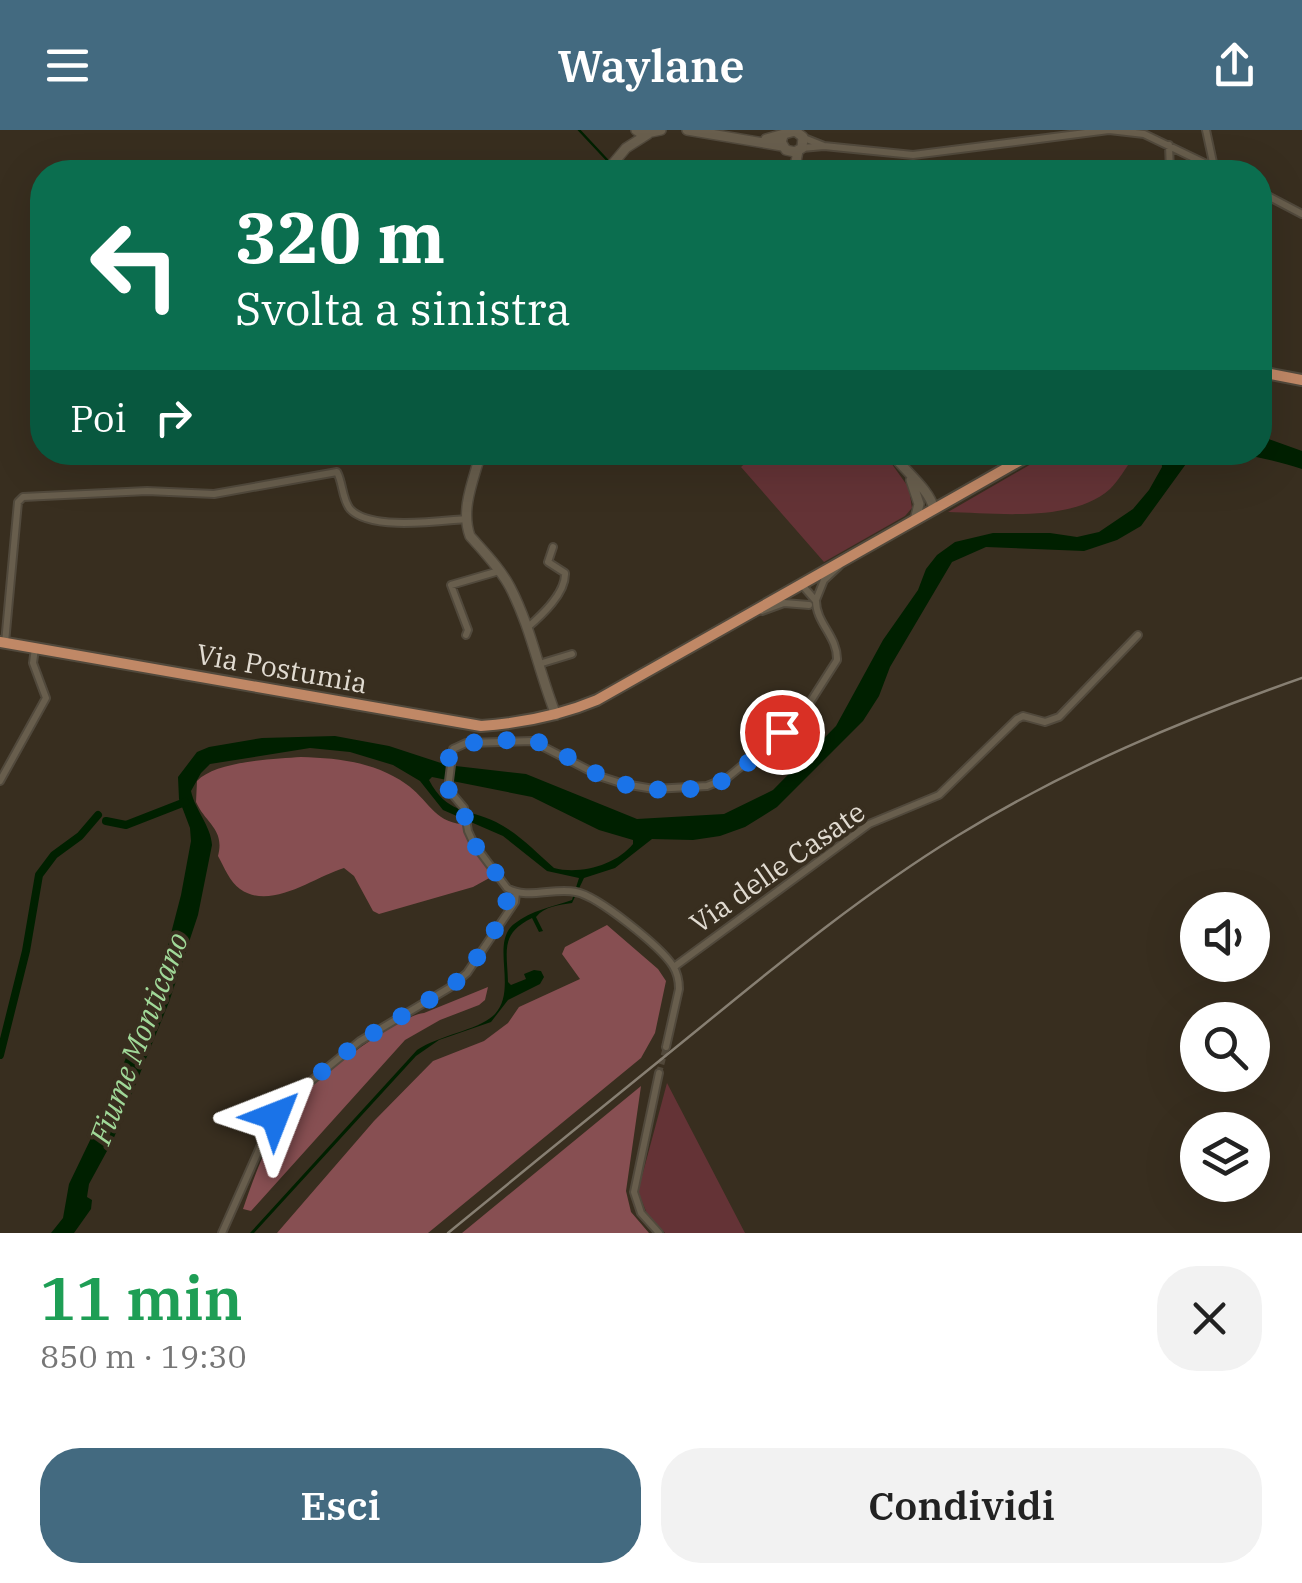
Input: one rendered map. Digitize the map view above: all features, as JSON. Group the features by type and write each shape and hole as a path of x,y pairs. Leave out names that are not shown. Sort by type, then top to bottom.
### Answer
{"main road":[{"path":"1272,374 1302,380"},
{"path":"751,613 1012,465"},
{"name":"Via Postumia","path":"2,642 480,726 550,716 597,700 751,613"}],"street":[{"path":"616,160 636,130 648,134"},
{"path":"626,148 661,130"},
{"path":"687,130 914,155 1090,132 1128,131 1144,134 1198,160"},
{"path":"1206,130 1212,160"},
{"path":"1169,145 1170,160"},
{"path":"1272,198 1302,214"},
{"path":"479,465 466,518 470,536 499,571 527,628 540,664 550,716"},
{"path":"900,465 916,493 916,520"},
{"path":"2,642 18,502 23,497 147,491 214,494 337,472 348,505 364,516 403,524 466,518"},
{"path":"910,478 929,493 956,497"},
{"path":"916,493 933,510"},
{"path":"929,493 933,510"},
{"path":"527,628 565,582 565,573 548,562 554,546"},
{"path":"813,605 824,580 842,562"},
{"path":"466,635 468,630 451,585 499,571"},
{"path":"512,905 507,888 474,844 464,808 446,784 450,755 456,747 466,743 532,741 602,777 654,789 713,785 728,778 800,718 837,660 838,651 802,585"},
{"path":"751,613 784,603 813,605"},
{"name":"Via delle Casate","path":"674,968 869,824 939,795 1023,716 1045,722 1059,717 1138,635"},
{"path":"0,781 46,698 32,663 35,648"},
{"path":"540,664 572,654"},
{"path":"507,888 516,893 577,892 600,902 674,968 679,988 666,1047"},
{"path":"512,905 528,892"},
{"path":"222,1233 268,1127 289,1099 372,1032 439,994 467,973 482,955 516,893"},
{"path":"659,1072 634,1192 641,1212 659,1233"}],"shaded area":[{"path":"893,465 909,488 912,508 905,516 824,562 741,467"},
{"path":"1029,465 1128,465 1110,489 1075,507 1033,514 948,512"},
{"path":"301,757 356,763 394,777 444,819 462,824 470,844 493,876 473,887 379,914 373,911 354,876 344,868 279,894 252,895 240,889 218,856 217,833 196,802 197,781 231,765"},
{"path":"607,925 658,969 666,981 655,1033 641,1058 428,1233 277,1233 374,1121 433,1061 484,1041 508,1023 519,1007 580,979 562,954 565,947"},
{"path":"488,987 485,1000 479,1005 440,1020 405,1040 251,1211 243,1209 274,1133 312,1086 393,1026"},
{"path":"667,1083 745,1233 665,1233 647,1214 638,1191"},
{"path":"641,1086 626,1191 631,1212 649,1233 462,1233"}],"water":[{"path":"1272,440 1302,451 1302,469 1272,461"},
{"name":"Fiume Monticano","path":"1185,465 1141,526 1117,540 1084,551 986,547 952,562 863,721 777,807 745,827 720,836 652,839 615,868 584,878 572,903 540,913 536,917 543,931 539,932 532,918 522,924 508,944 508,982 511,985 526,979 524,974 534,970 541,971 544,977 540,984 508,1000 491,1022 439,1040 416,1056 254,1233 250,1233 417,1050 495,1014 504,992 507,932 528,915 572,900 579,878 547,871 503,836 443,810 420,781 393,765 350,752 310,748 210,764 191,791 212,845 198,915 169,1002 113,1140 89,1184 87,1197 92,1200 91,1209 74,1233 51,1233 63,1218 69,1184 107,1105 162,968 191,841 179,799 178,777 197,752 262,738 335,736 389,746 447,765 526,774 637,819 724,814 773,790 836,726 883,640 937,555 955,542 993,533 1077,537 1099,532 1133,509 1162,467","holes":["432,777 532,797 599,830 633,840 633,844 617,858 597,866 554,868 504,826 450,805 429,780"]}],"waterway":[{"path":"579,130 607,160"},
{"path":"106,821 126,825 185,802"},
{"path":"0,1055 26,951 39,875 54,855 80,836 98,815"}],"tunnel":[{"path":"659,1073 666,1047"}],"railway":[{"path":"448,1233 794,951 923,857 1082,768 1169,729 1302,678"}],"route":[{"path":"275,1116 289,1099 360,1041 449,988 467,973 482,955 508,908 507,888 474,844 464,808 446,784 451,752 456,747 466,743 532,741 624,784 654,789 690,788 728,778 782,732"}]}
